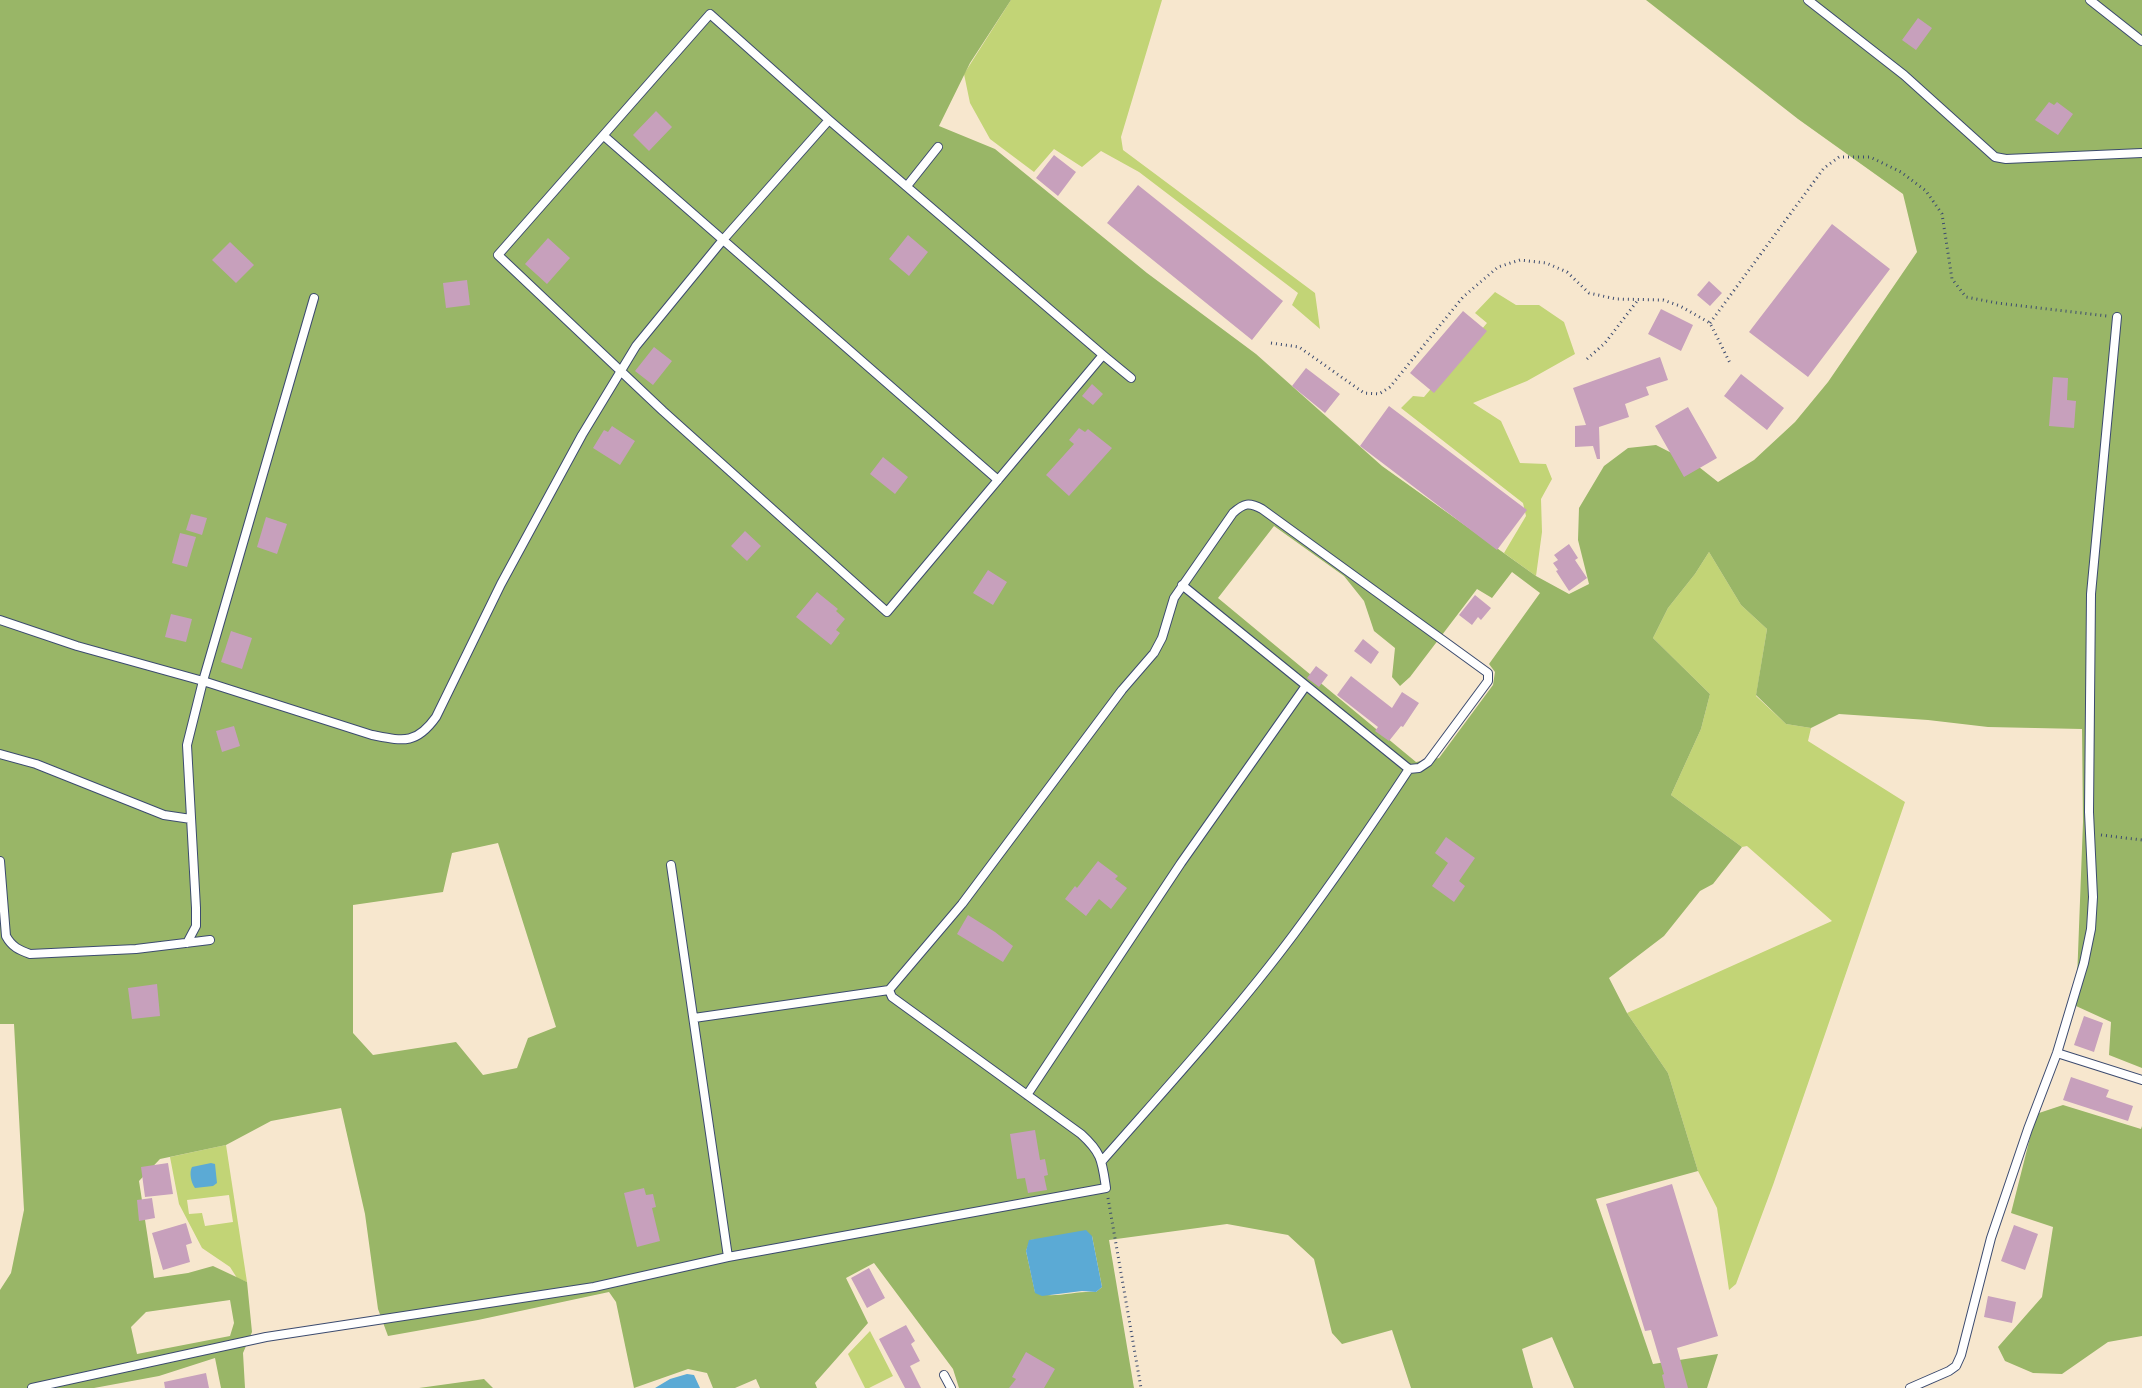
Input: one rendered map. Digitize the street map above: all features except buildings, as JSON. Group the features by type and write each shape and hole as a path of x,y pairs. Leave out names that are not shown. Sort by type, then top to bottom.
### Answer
{"lane":[{"path":"1808,0 1904,76 1995,157 2006,159 2142,153"},
{"path":"2090,0 2142,41"},
{"path":"1103,355 887,612 619,370 498,255 710,14 829,120 1131,378"},
{"path":"0,620 77,646 202,681 372,735 401,741 415,738 428,729 436,717 501,584 619,370 636,346 722,241 829,120"},
{"path":"604,136 998,480"},
{"path":"907,186 938,147"},
{"path":"186,944 196,926 187,745 202,681 314,298"},
{"path":"1910,1388 1949,1372 1956,1366 1991,1238 2028,1128 2057,1053 2084,963 2091,929 2093,897 2090,834 2091,594 2117,317"},
{"path":"694,1018 889,990 962,904 1122,690 1154,653 1162,638 1174,598 1182,585 1233,513 1243,504 1252,503 1262,509 1488,673 1488,681 1428,762 1418,768 1409,769 1305,687 1182,585"},
{"path":"1027,1095 1181,863 1305,687"},
{"path":"0,754 36,764 164,815 191,819"},
{"path":"1102,1161 1200,1049 1293,935 1369,829 1409,769"},
{"path":"0,861 6,936 10,944 20,951 40,954 136,949 210,940"},
{"path":"671,866 728,1257"},
{"path":"32,1388 266,1337 542,1297 728,1257 1106,1188 1102,1161 1095,1147 1081,1134 892,997 889,990"},
{"path":"2057,1053 2142,1080"},
{"path":"944,1374 951,1388"}],"path":[{"path":"1710,322 1824,168 1840,158 1870,157 1900,172 1926,191 1942,214 1952,279 1966,297 1998,303 2117,317"},
{"path":"1271,343 1299,347 1364,393 1380,394 1390,387 1463,298 1498,268 1520,260 1546,262 1566,272 1589,293 1616,299 1663,300 1680,306 1710,322 1730,363"},
{"path":"1588,358 1605,343 1638,300"},
{"path":"2090,834 2142,840"},
{"path":"1106,1188 1141,1388"}],"green space":[{"path":"0,0 1011,0 970,63 939,126 995,149 1147,273 1256,354 1382,466 1536,576 1569,594 1589,584 1578,540 1579,508 1604,466 1628,448 1656,445 1699,467 1718,482 1754,460 1795,422 1828,382 1917,252 1903,194 1798,119 1646,0 2142,0 2142,1068 2109,1055 2111,1022 2076,1006 2083,822 2082,729 1988,727 1928,720 1839,714 1811,728 1786,724 1756,695 1767,629 1741,605 1709,552 1695,574 1668,608 1653,638 1710,694 1701,729 1671,795 1742,847 1713,884 1700,891 1664,936 1609,978 1627,1013 1668,1073 1698,1171 1596,1199 1653,1364 1718,1354 1707,1388 1574,1388 1552,1337 1522,1349 1533,1388 1411,1388 1392,1330 1342,1344 1332,1333 1314,1259 1288,1235 1227,1224 1109,1240 1134,1388 959,1388 953,1369 874,1263 846,1278 868,1323 815,1383 817,1388 760,1388 756,1379 735,1388 713,1388 707,1373 688,1369 634,1388 616,1302 609,1292 478,1320 388,1336 378,1309 365,1214 341,1108 271,1121 226,1145 160,1159 139,1181 154,1278 188,1273 213,1266 247,1282 252,1332 243,1353 245,1388 221,1388 215,1358 159,1376 94,1388 0,1388 0,1290 11,1273 24,1210 14,1024 0,1024","holes":["1274,526 1344,576 1364,601 1374,631 1395,648 1392,677 1400,686 1410,677 1477,589 1492,598 1512,572 1540,593 1489,664 1495,672 1493,685 1439,758 1416,762 1218,598","498,843 556,1027 528,1038 517,1068 483,1075 456,1042 373,1055 353,1033 353,905 443,892 452,853","1092,1236 1102,1287 1096,1292 1056,1295 1035,1292 1026,1251 1030,1240","230,1300 234,1323 230,1336 137,1354 131,1327 146,1312"]},
{"path":"1011,0 1162,0 1121,137 1123,150 1315,293 1320,329 1292,305 1298,293 1139,172 1101,151 1082,167 1054,149 1034,172 990,139 970,103 964,74"},
{"path":"1495,292 1516,305 1539,305 1564,322 1575,354 1527,381 1473,403 1501,421 1520,463 1546,464 1552,479 1541,499 1542,532 1536,576 1504,553 1526,516 1523,503 1401,408 1413,396 1424,397 1487,323 1475,313"},
{"path":"1709,552 1741,605 1767,629 1756,696 1786,724 1811,728 1808,741 1905,802 1773,1185 1736,1284 1729,1290 1717,1208 1698,1171 1668,1073 1627,1013 1832,921 1747,846 1742,847 1671,795 1701,729 1710,694 1653,638 1668,608 1695,574"},
{"path":"2063,1105 2141,1129 2142,1126 2142,1336 2108,1342 2062,1374 2033,1373 2005,1361 1998,1347 2042,1297 2053,1227 2011,1213 2036,1114"},
{"path":"226,1145 247,1282 237,1278 230,1267 202,1248 179,1204 170,1157","holes":["229,1195 233,1222 205,1226 202,1213 189,1214 187,1200"]},
{"path":"870,1331 893,1376 869,1388 865,1388 848,1354"},
{"path":"484,1379 493,1388 419,1388"}],"water":[{"path":"211,1163 215,1164 217,1183 213,1186 195,1188 191,1178 192,1167"},
{"path":"1086,1230 1092,1236 1102,1287 1096,1292 1082,1291 1042,1296 1035,1293 1026,1251 1029,1240"},
{"path":"687,1374 694,1375 700,1388 655,1388 670,1379"}]}
